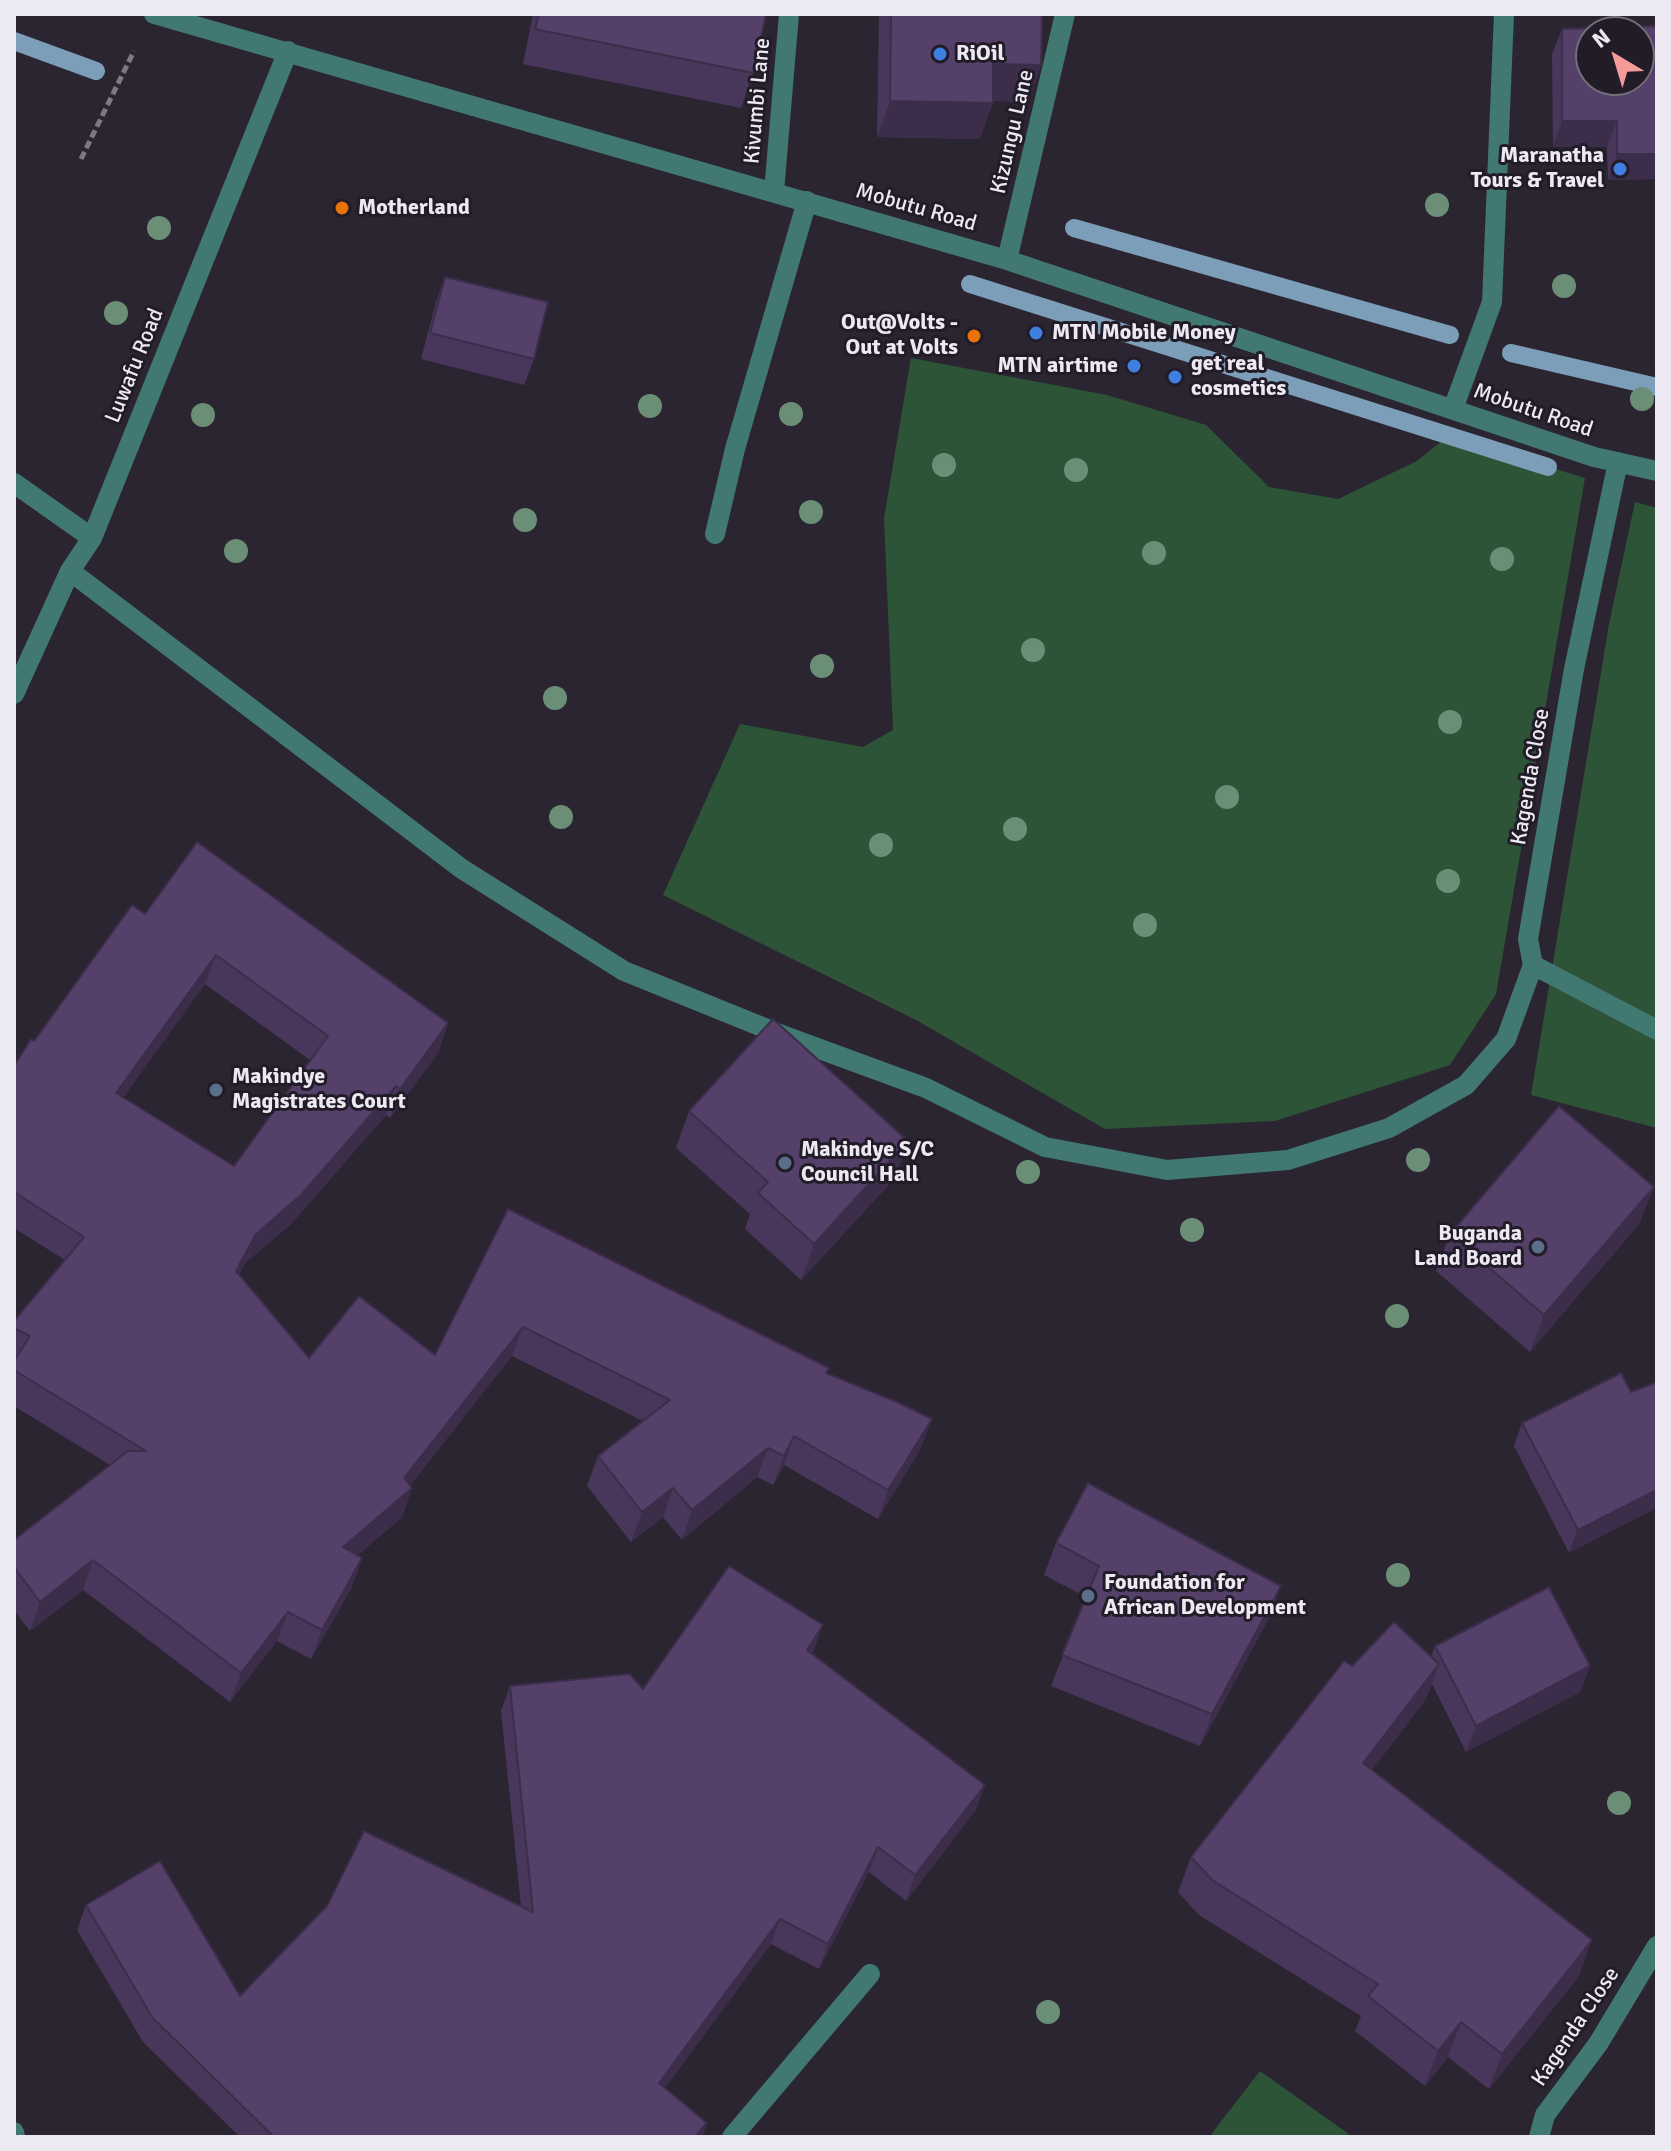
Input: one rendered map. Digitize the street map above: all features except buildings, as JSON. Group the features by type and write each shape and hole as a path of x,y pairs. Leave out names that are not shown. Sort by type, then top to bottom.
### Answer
{"street":[{"name":"Mobutu Road","path":"154,14 1007,260 1594,457 1657,471"},
{"name":"Kivumbi Lane","path":"774,192 789,14"},
{"name":"Kizungu Lane","path":"1007,260 1065,14"},
{"path":"1453,409 1492,302 1504,14"},
{"name":"Luwafu Road","path":"14,694 70,571 92,538 288,51"},
{"path":"715,534 735,449 807,201"},
{"name":"Kagenda Close","path":"1533,965 1528,939 1574,669 1618,462"},
{"path":"14,483 92,538"},
{"path":"70,571 462,869 624,971 787,1037 926,1088 1045,1147 1167,1170 1288,1160 1389,1128 1466,1085 1506,1039 1533,965 1657,1030"},
{"name":"Kagenda Close","path":"1539,2137 1545,2115 1598,2044 1657,1946"},
{"path":"732,2137 870,1974"}],"path":[{"path":"81,159 140,40"}],"green space":[{"path":"911,358 1107,395 1206,425 1269,487 1338,499 1417,461 1448,436 1585,478 1496,994 1450,1065 1275,1121 1105,1129 916,1020 663,895 740,724 863,747 893,730 884,518"},
{"path":"1635,502 1657,508 1657,1128 1531,1095 1609,624"},
{"path":"1260,2071 1353,2137 1209,2137"}],"waterway":[{"path":"14,41 96,71"},
{"path":"1074,228 1450,335"},
{"path":"970,284 1548,467"},
{"path":"1511,353 1657,387"}],"place":[{"name":"RiOil","path":"940,54"},
{"name":"Maranatha Tours & Travel","path":"1620,169"},
{"name":"Motherland","path":"342,208"},
{"name":"MTN Mobile Money","path":"1036,333"},
{"name":"Out@Volts - Out at Volts","path":"974,336"},
{"name":"MTN airtime","path":"1134,366"},
{"name":"get real cosmetics","path":"1175,377"},
{"name":"Makindye Magistrates Court","path":"216,1090"},
{"name":"Makindye S/C Council Hall","path":"785,1163"},
{"name":"Buganda Land Board","path":"1538,1247"},
{"name":"Foundation for African Development","path":"1088,1596"}]}
